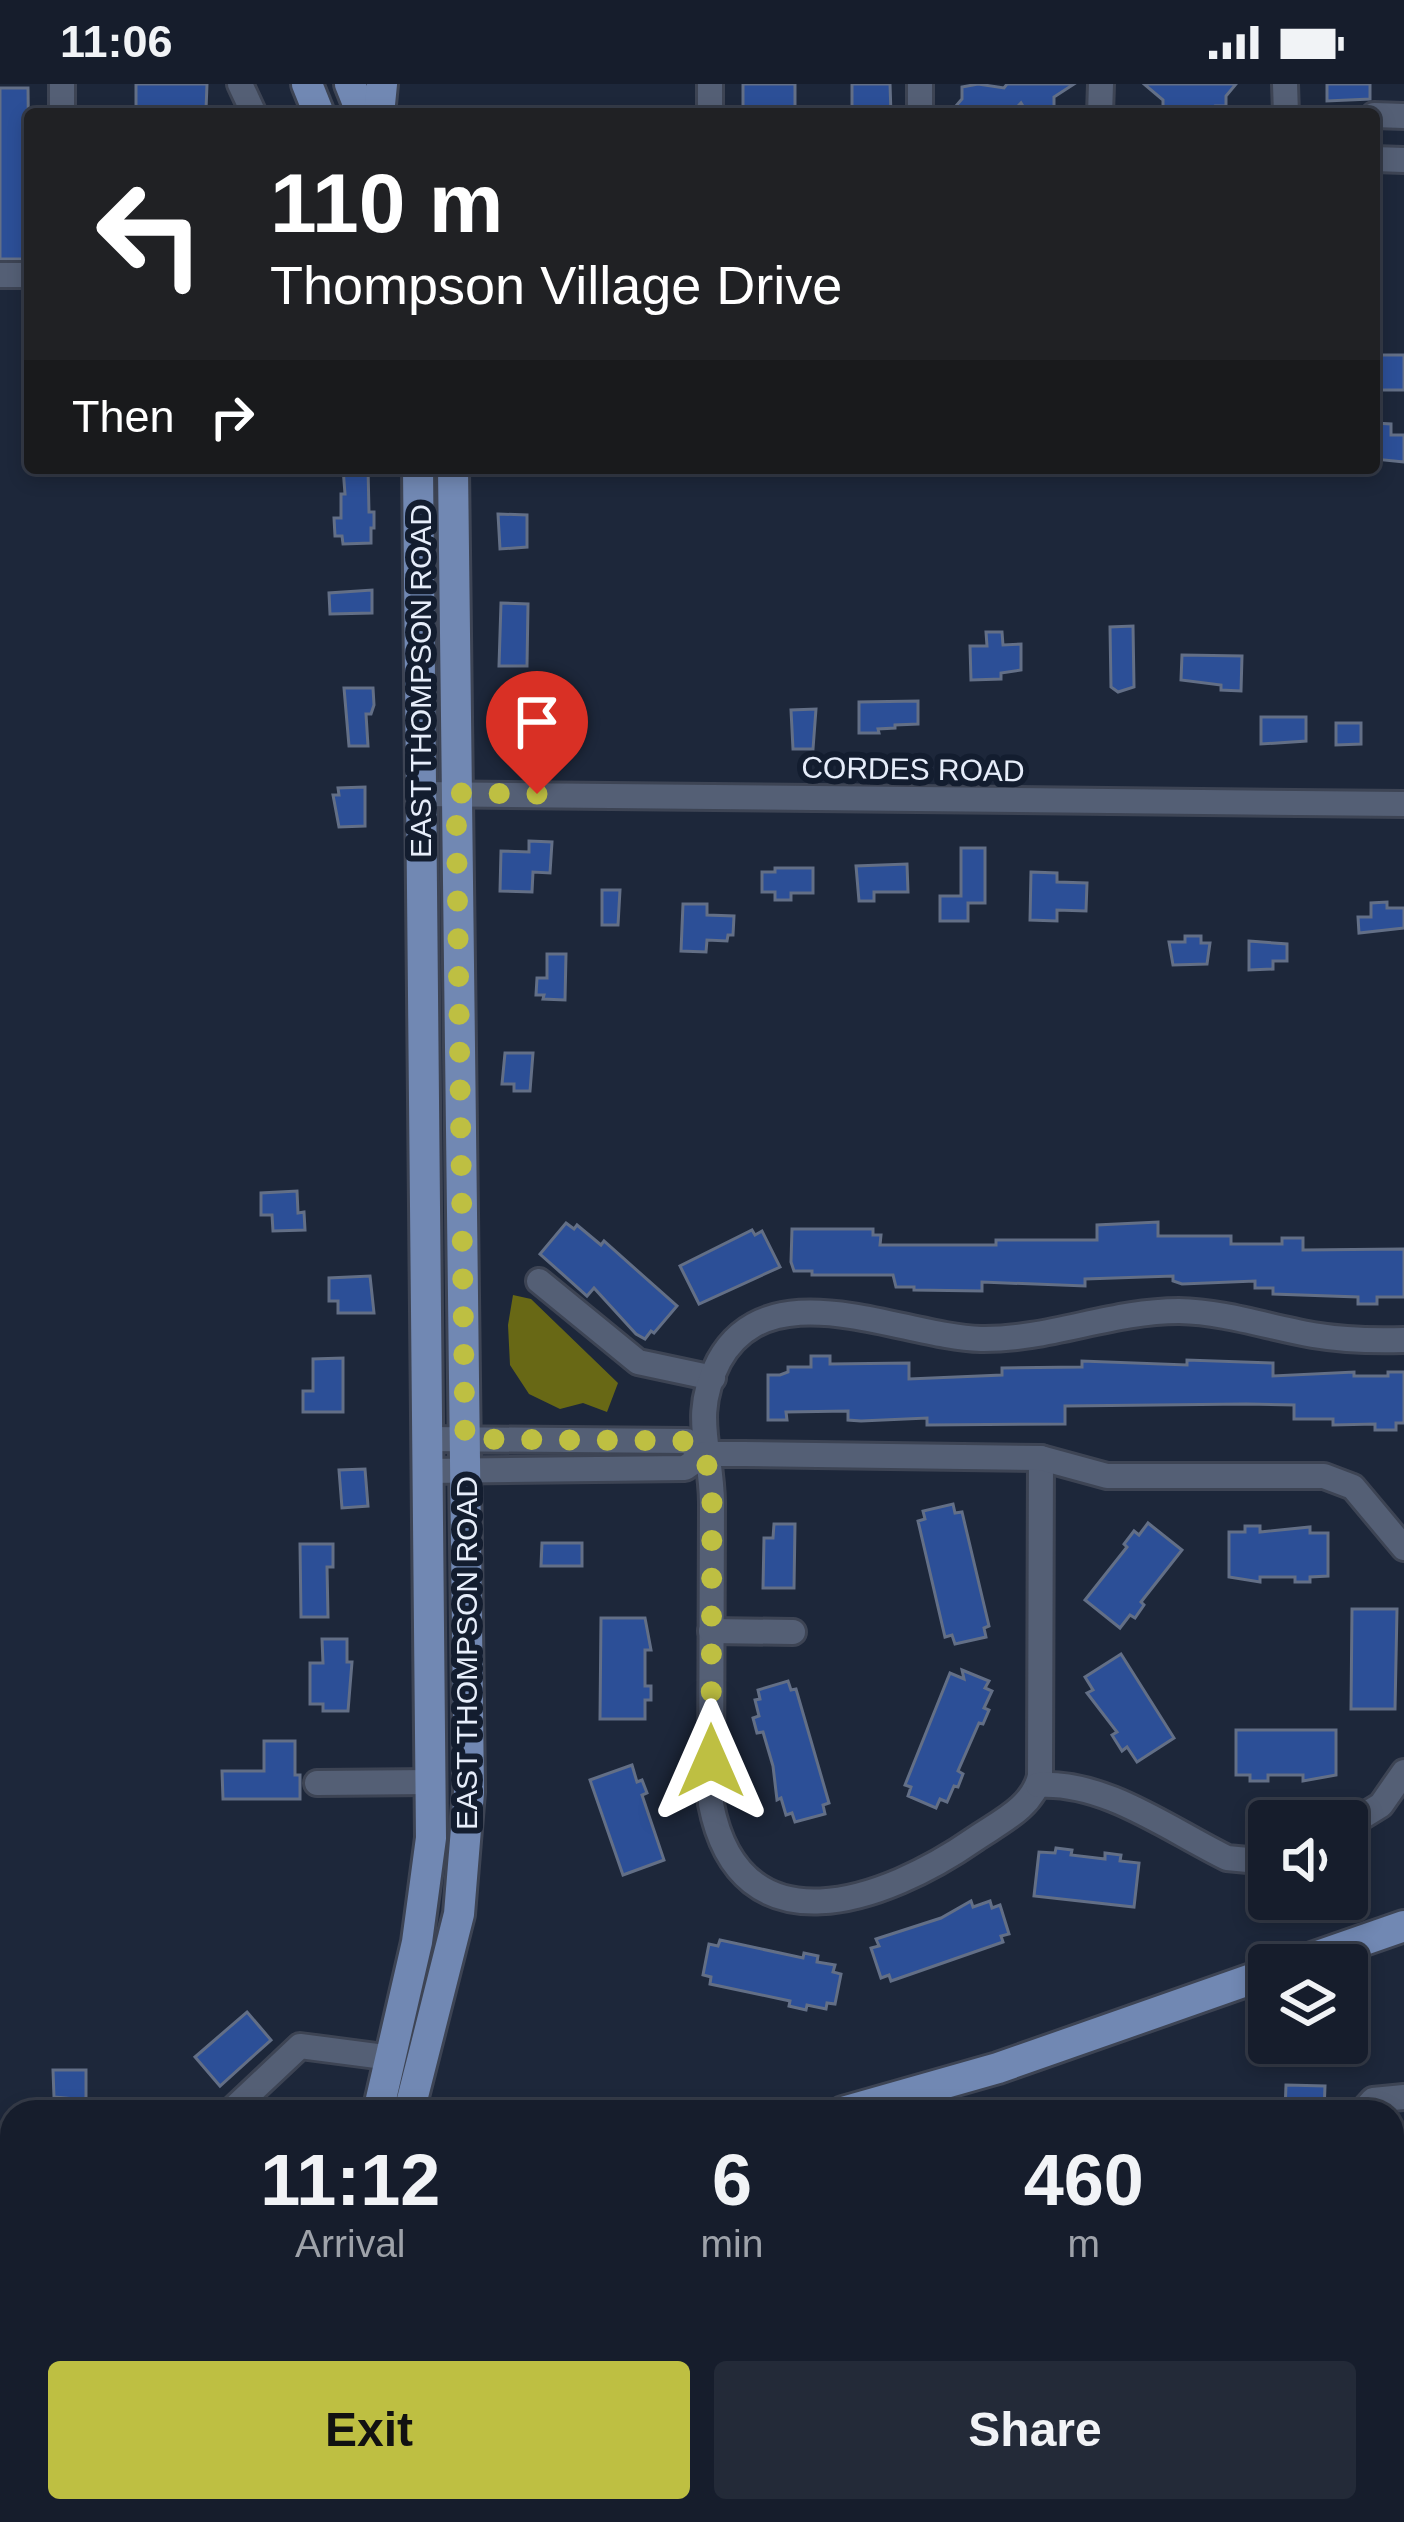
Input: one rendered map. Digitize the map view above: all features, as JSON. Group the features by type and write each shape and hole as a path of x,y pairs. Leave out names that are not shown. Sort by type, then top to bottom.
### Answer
{"main road":[{"name":"EAST THOMPSON ROAD","path":"381,2100 428,1879 432,1782 418,474"},
{"name":"EAST THOMPSON ROAD","path":"412,2100 448,1966 465,1874 469,1792 453,474"},
{"path":"1352,1944 1404,1926"},
{"path":"916,2100 1248,1980"}],"street":[{"name":"CORDES ROAD","path":"420,794 1404,804"},
{"path":"539,1281 638,1362 713,1378"},
{"path":"1041,1458 1038,1785 1027,1803 938,1863 827,1903 792,1902 758,1888 739,1871 720,1839 711,1804 712,1495 703,1421 722,1357 747,1330 770,1318 796,1313 856,1316 932,1334 995,1339 1132,1314 1185,1312 1235,1317 1322,1336 1404,1340"},
{"path":"427,1438 465,1454 685,1468 705,1454 1041,1458 1107,1476 1324,1477 1353,1487 1404,1548"},
{"path":"428,1471 465,1454"},
{"path":"711,1631 793,1632"},
{"path":"1368,1813 1381,1805 1404,1772"},
{"path":"317,1783 432,1782"},
{"path":"1038,1785 1090,1789 1227,1858 1248,1860"},
{"path":"243,2100 301,2045 392,2058"},
{"path":"1373,2100 1404,2097"}],"shaded area":[{"path":"513,1295 531,1299 618,1383 607,1412 583,1403 560,1409 529,1394 510,1365 508,1325"}],"building":[{"path":"136,84 207,84 206,108 136,108"},
{"path":"743,84 795,84 795,108 743,108"},
{"path":"852,84 890,84 891,108 852,108"},
{"path":"1074,84 1054,97 1054,108 1024,108 1021,103 1016,108 954,108 962,99 962,87"},
{"path":"1144,84 1236,84 1226,96 1226,106 1163,108 1163,100"},
{"path":"1327,84 1370,84 1370,99 1327,101"},
{"path":"0,88 28,88 24,259 0,259"},
{"path":"1381,355 1404,355 1404,390 1381,390"},
{"path":"1380,423 1391,424 1391,435 1404,435 1404,462 1380,460"},
{"path":"343,474 368,474 369,512 374,512 371,543 343,544 342,536 335,536 334,518 341,518 341,494 345,494"},
{"path":"498,514 527,515 527,547 500,549"},
{"path":"372,590 372,613 330,614 329,593"},
{"path":"501,603 528,604 527,666 499,666"},
{"path":"1133,626 1134,687 1118,692 1111,687 1110,627"},
{"path":"986,632 1002,632 1003,645 1021,644 1021,670 1001,673 1001,679 971,680 970,646 987,646"},
{"path":"1182,655 1242,656 1241,691 1181,680"},
{"path":"344,688 373,688 374,705 371,714 366,714 368,746 349,746"},
{"path":"918,701 918,724 859,733 859,702"},
{"path":"816,709 813,749 793,749 791,710"},
{"path":"1261,717 1306,717 1306,741 1261,744"},
{"path":"508,718 554,718 554,743 508,743"},
{"path":"1336,723 1361,723 1361,744 1336,745"},
{"path":"365,787 365,826 339,827 333,795 339,795 338,788"},
{"path":"529,841 552,842 550,873 533,872 532,892 500,891 501,851 529,852"},
{"path":"961,848 985,848 985,903 968,903 968,921 940,921 940,896 961,896"},
{"path":"907,864 908,892 874,892 874,901 859,901 856,866"},
{"path":"775,868 813,868 813,893 791,893 791,900 775,900 775,892 762,892 762,872 775,872"},
{"path":"1031,872 1057,873 1057,882 1087,883 1086,911 1057,910 1057,921 1030,920"},
{"path":"602,890 620,890 618,925 602,925"},
{"path":"1387,902 1387,908 1404,908 1404,928 1359,933 1358,917 1371,917 1371,903"},
{"path":"683,904 707,904 707,915 734,916 733,935 727,941 707,940 706,952 681,951"},
{"path":"1185,936 1201,936 1201,943 1210,943 1207,964 1173,965 1169,942 1185,942"},
{"path":"1249,941 1287,944 1287,961 1273,961 1273,969 1249,970"},
{"path":"547,954 566,954 565,1000 536,995 537,978 547,978"},
{"path":"505,1053 533,1053 530,1091 514,1091 514,1084 502,1084"},
{"path":"297,1191 305,1230 273,1231 272,1215 261,1215 261,1193"},
{"path":"1158,1222 1158,1236 1231,1236 1231,1244 1282,1244 1282,1238 1303,1238 1303,1250 1404,1249 1404,1297 1377,1297 1377,1304 1358,1304 1358,1297 1273,1294 1273,1288 1255,1288 1255,1281 1182,1284 1173,1281 1173,1276 1085,1279 1085,1286 982,1282 982,1291 914,1290 896,1287 893,1275 812,1275 812,1271 794,1271 791,1262 792,1229 873,1229 873,1235 881,1235 880,1245 996,1245 996,1240 1097,1240 1097,1225"},
{"path":"566,1223 574,1229 577,1225 601,1245 604,1241 677,1306 654,1333 645,1339 636,1334 594,1288 587,1296 540,1254"},
{"path":"752,1230 755,1235 762,1231 780,1267 699,1304 680,1266"},
{"path":"370,1276 374,1313 338,1313 338,1301 329,1301 329,1278"},
{"path":"811,1356 830,1356 830,1364 909,1363 909,1379 1002,1375 1002,1368 1082,1367 1082,1361 1273,1363 1273,1376 1404,1372 1404,1423 1396,1423 1396,1430 1375,1430 1375,1424 1333,1425 1333,1419 1294,1419 1294,1405 1246,1404 1065,1406 1065,1424 927,1425 927,1418 848,1420 848,1411 786,1412 787,1420 768,1420 768,1375 788,1372 788,1367 811,1367"},
{"path":"343,1358 343,1412 303,1412 303,1391 313,1391 313,1359"},
{"path":"365,1469 368,1506 342,1508 339,1470"},
{"path":"953,1504 955,1513 962,1512 989,1626 984,1628 986,1637 955,1644 952,1635 945,1637 918,1521 925,1519 923,1511"},
{"path":"1148,1523 1182,1550 1141,1602 1144,1605 1135,1618 1130,1615 1120,1628 1085,1600 1134,1531 1139,1535"},
{"path":"774,1524 795,1524 794,1588 763,1588 764,1538 773,1538"},
{"path":"1245,1526 1260,1526 1260,1532 1310,1527 1310,1533 1328,1533 1328,1576 1310,1577 1310,1582 1295,1582 1295,1577 1260,1577 1260,1582 1229,1577 1229,1532 1245,1532"},
{"path":"542,1543 582,1543 582,1566 541,1566"},
{"path":"300,1544 333,1544 333,1567 327,1567 328,1617 301,1617"},
{"path":"1352,1609 1397,1609 1395,1709 1351,1709"},
{"path":"601,1618 645,1618 651,1650 645,1650 645,1686 651,1686 651,1700 645,1700 645,1719 600,1719"},
{"path":"322,1639 347,1639 347,1662 352,1662 348,1711 323,1711 323,1704 310,1704 310,1663 323,1663"},
{"path":"1121,1654 1174,1738 1137,1762 1127,1747 1122,1751 1112,1735 1117,1732 1087,1693 1093,1690 1085,1677"},
{"path":"962,1670 989,1681 985,1688 992,1691 984,1708 989,1710 958,1771 963,1774 958,1787 954,1786 947,1802 940,1799 936,1808 908,1796 911,1787 905,1785 950,1673 964,1679"},
{"path":"788,1681 791,1690 796,1689 829,1803 823,1805 825,1814 795,1822 792,1813 786,1815 781,1798 777,1800 773,1766 763,1732 757,1733 753,1718 759,1716 758,1690"},
{"path":"1236,1730 1336,1730 1336,1775 1303,1781 1303,1775 1268,1775 1268,1781 1250,1781 1250,1775 1236,1775"},
{"path":"264,1741 295,1741 300,1799 223,1799 222,1771 264,1771"},
{"path":"632,1765 637,1782 642,1780 647,1793 642,1795 664,1860 623,1875 590,1780"},
{"path":"1056,1848 1105,1859 1105,1853 1121,1855 1120,1861 1139,1863 1134,1907 1034,1896 1039,1852 1055,1853"},
{"path":"971,1901 973,1907 990,1901 992,1908 1000,1905 1009,1934 1001,1936 1003,1942 891,1981 889,1975 881,1978 871,1948 879,1946 876,1939 941,1918"},
{"path":"720,1940 803,1958 804,1953 818,1956 817,1962 835,1965 833,1972 841,1974 835,2004 827,2003 826,2009 807,2005 806,2010 789,2006 790,2001 710,1984 711,1977 703,1975 709,1944 718,1946"},
{"path":"247,2012 271,2040 220,2086 195,2057"},
{"path":"53,2070 86,2070 86,2100 54,2097"},
{"path":"1286,2085 1325,2086 1324,2100 1285,2100"}],"route":[{"path":"537,794 456,793 465,1439 687,1441 705,1454 712,1495 711,1761"}]}
